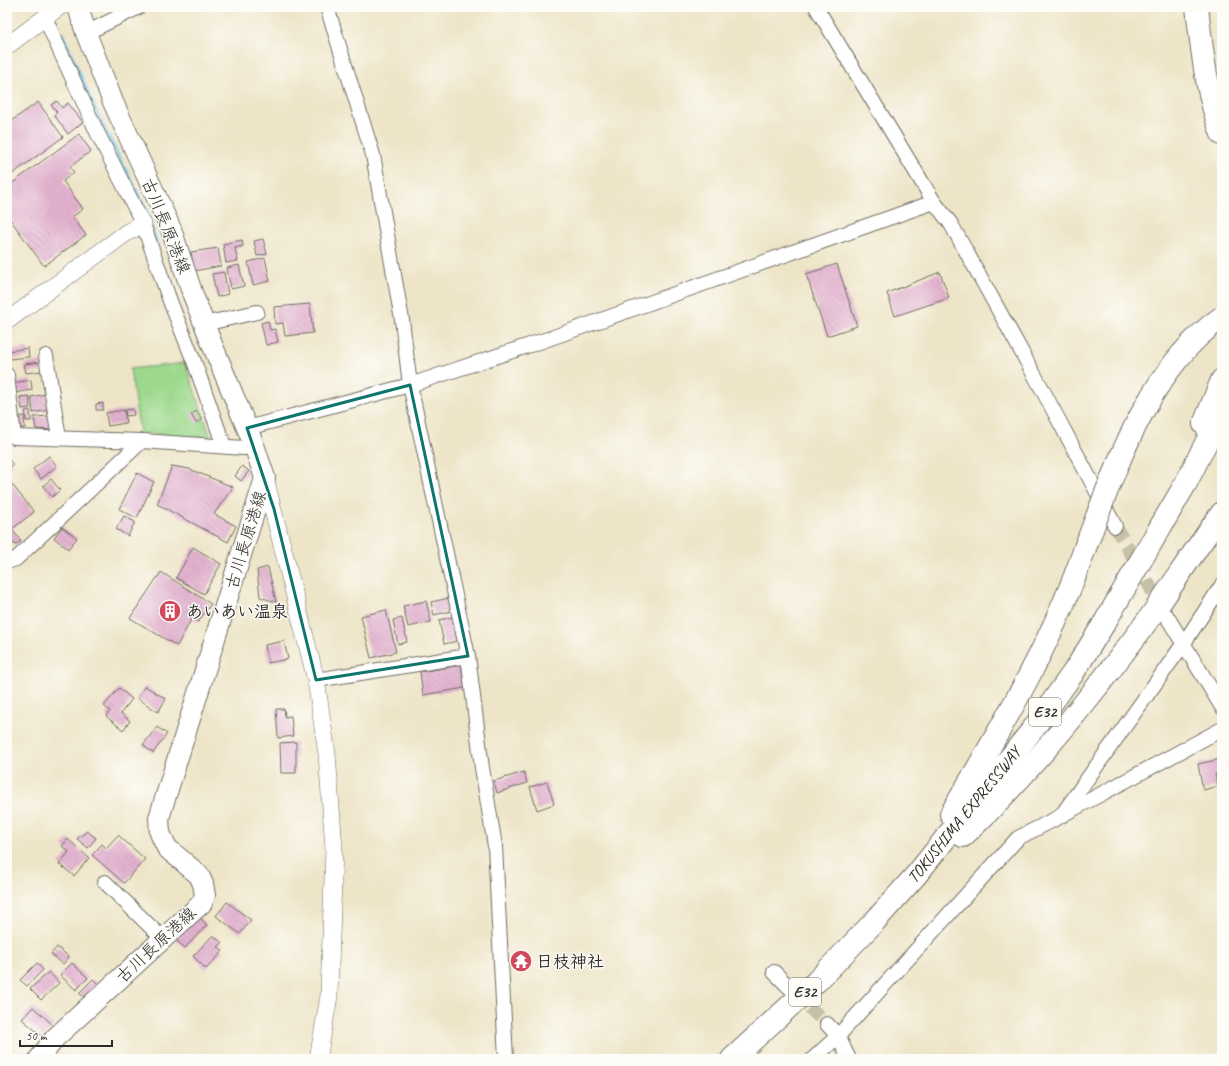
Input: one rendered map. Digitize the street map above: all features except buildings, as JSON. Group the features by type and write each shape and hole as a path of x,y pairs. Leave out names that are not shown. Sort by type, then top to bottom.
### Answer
{"highway":[{"path":"1198,7 1206,78 1211,102 1222,134"},
{"path":"917,874 1029,678 1076,575 1085,548 1123,453 1144,409 1160,380 1175,361 1214,322 1222,317"},
{"name":"TOKUSHIMA EXPRESSWAY","path":"1155,537 1180,482 1222,380"},
{"name":"TOKUSHIMA EXPRESSWAY","path":"732,1059 817,981 917,874 1033,729 1073,673 1105,622 1186,483 1222,411"},
{"path":"875,920 970,829 1025,772 1076,712 1153,612 1222,513"}],"main road":[{"name":"古川長原港線","path":"39,1059 55,1038 202,902 205,895 203,884 199,876 167,848 160,833 159,818 265,478 251,437 204,324 171,229 125,130 86,33 78,7"}],"street":[{"path":"7,46 59,7"},
{"path":"86,33 140,7"},
{"path":"327,7 373,155 401,313 410,385 468,656 482,768 495,846 506,1059"},
{"path":"816,7 934,202 951,224 1038,380 1115,526"},
{"path":"45,18 97,132 143,224 224,446"},
{"path":"7,375 14,437 142,441 244,448 251,437 553,337 934,202"},
{"path":"7,320 126,233 143,224"},
{"path":"204,324 257,312"},
{"path":"46,356 59,438"},
{"path":"7,562 16,559 142,441"},
{"path":"265,478 316,680 327,754 334,848 329,996 318,1059"},
{"path":"1061,816 1184,643 1222,585"},
{"path":"1166,615 1222,706"},
{"path":"316,680 468,656"},
{"path":"813,1059 838,1036 1018,838 1222,729"},
{"path":"105,882 163,939"},
{"path":"774,972 790,988"},
{"path":"827,1024 838,1036 849,1059"}],"highlighted area":[{"path":"410,385 468,656 316,680 274,509 247,428"}],"green space":[{"path":"185,363 211,438 140,433 130,369"}],"waterway":[{"path":"62,34 101,123 146,210 157,244"}],"tunnel":[{"path":"1115,526 1163,609"},
{"path":"794,993 827,1024"}],"place":[{"name":"あいあい温泉","path":"170,611"},
{"name":"日枝神社","path":"521,961"}]}
